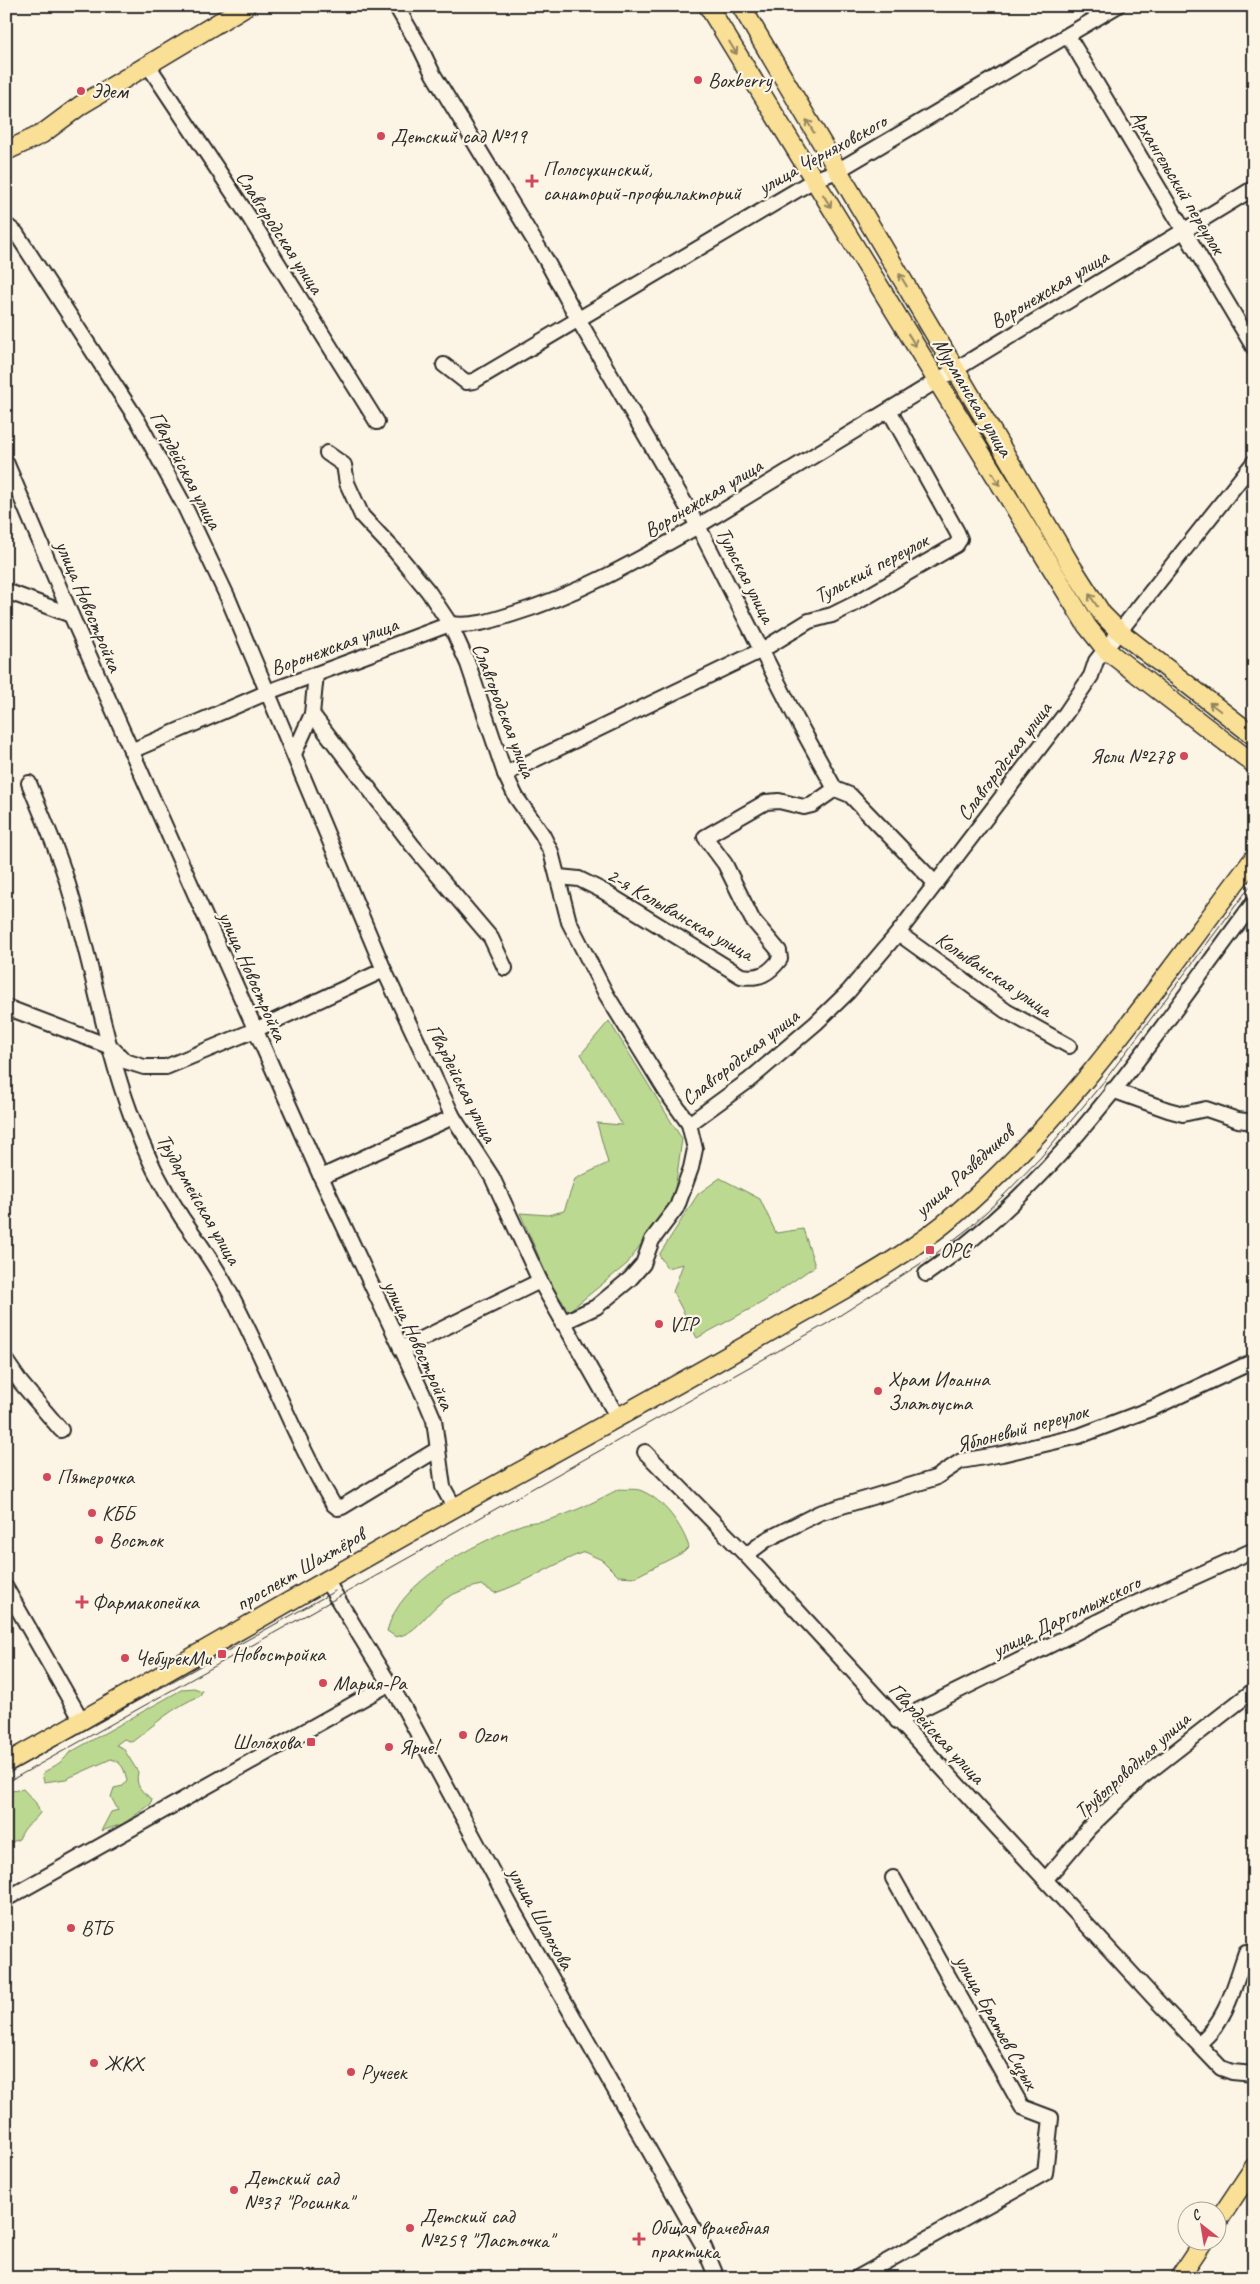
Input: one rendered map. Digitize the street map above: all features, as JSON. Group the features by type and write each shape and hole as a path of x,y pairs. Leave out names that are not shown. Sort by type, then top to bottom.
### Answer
{"main road":[{"path":"6,152 42,134 81,105 246,6"},
{"name":"Мурманская улица","path":"708,6 1055,577 1087,626 1106,650 1254,764"},
{"name":"Мурманская улица","path":"741,6 836,171 957,369 1072,567 1102,614 1120,632 1254,736"},
{"name":"улица Разведчиков","path":"618,1418 861,1279 954,1216 1013,1160 1076,1091 1254,858"},
{"name":"проспект Шахтёров","path":"6,1764 454,1507 618,1418"},
{"path":"1228,2205 1254,2167"},
{"path":"1179,2278 1196,2252"}],"street":[{"name":"Тульская улица","path":"396,6 433,74 546,260 698,526 796,718 835,789"},
{"name":"улица Черняховского","path":"444,366 466,382 474,381 814,180 836,171 1118,6"},
{"name":"Архангельский переулок","path":"1068,36 1254,348"},
{"name":"Славгородская улица","path":"148,65 251,220 377,422"},
{"name":"Воронежская улица","path":"131,750 268,692 450,624 474,626 552,601 609,576 698,526 1254,188"},
{"name":"Гвардейская улица","path":"6,225 16,234 138,421 184,505 228,598 384,970 452,1117 492,1177 518,1228 540,1281 562,1323 618,1418"},
{"name":"Тульский переулок","path":"505,774 762,650 809,622 854,604 956,545 960,539 889,410"},
{"name":"Славгородская улица","path":"327,453 344,464 347,484 362,516 396,551 423,584 450,624 468,664 505,774 516,797 545,840 558,877 569,922 595,974 667,1093 689,1124 733,1093 816,1023 848,992 898,933 1066,713 1091,676 1096,661 1254,462"},
{"name":"улица Новостройка","path":"6,462 255,1030 434,1420 443,1487 454,1507"},
{"path":"6,591 71,614"},
{"path":"294,754 312,714 316,674"},
{"path":"312,714 412,845 491,938 506,968"},
{"name":"Трудармейская улица","path":"29,783 65,874 111,1047 131,1114 158,1176 182,1217 208,1253 230,1292 272,1379 312,1469 333,1504 338,1508 342,1507 438,1449"},
{"path":"835,789 850,795 936,884"},
{"name":"2-я Колыванская улица","path":"558,877 579,879 603,891 741,976 754,978 767,974 780,959 779,951 752,919 725,864 705,837 766,802 779,801 804,807 812,805 835,789"},
{"path":"926,1274 952,1256 1018,1197 1065,1147 1112,1090 1254,902"},
{"name":"Колыванская улица","path":"898,933 1006,1012 1068,1046"},
{"path":"6,1007 111,1047 125,1061 144,1067 166,1067 255,1030 384,970"},
{"path":"1112,1090 1184,1114 1206,1109 1238,1120 1254,1122"},
{"path":"321,1177 452,1117"},
{"path":"562,1323 596,1307 630,1279 643,1264 652,1240 677,1207 691,1168 695,1149 689,1124"},
{"path":"400,1349 540,1281"},
{"path":"6,1361 21,1383 61,1430"},
{"name":"Яблоневый переулок","path":"746,1554 766,1540 819,1514 935,1478 961,1461 1002,1454 1079,1436 1153,1408 1254,1361"},
{"name":"Гвардейская улица","path":"645,1452 746,1554 1156,2000 1199,2043 1208,2056 1221,2068 1232,2072 1254,2074"},
{"name":"улица Даргомыжского","path":"898,1721 1121,1610 1254,1550"},
{"name":"улица Шолохова","path":"326,1580 389,1684 515,1914 704,2247 717,2278"},
{"path":"6,1588 82,1721"},
{"path":"6,1899 389,1684"},
{"name":"Трубопроводная улица","path":"1046,1879 1090,1828 1141,1778 1254,1690"},
{"name":"улица Братьев Сизых","path":"857,2278 1045,2172 1051,2118 1022,2106 893,1878"},
{"path":"1199,2043 1212,2034 1220,2020 1246,1952"}],"green space":[{"path":"609,1021 682,1139 674,1197 627,1264 569,1311 551,1285 520,1213 548,1215 564,1211 575,1179 608,1163 597,1123 622,1125 581,1054"},
{"path":"720,1178 760,1199 776,1233 803,1229 815,1266 763,1302 697,1338 673,1292 683,1264 667,1268 659,1255 698,1194"},
{"path":"619,1489 640,1490 658,1501 677,1522 689,1547 684,1552 635,1577 618,1576 602,1560 584,1552 495,1593 481,1585 454,1594 433,1609 415,1628 403,1635 396,1637 387,1631 395,1612 407,1595 440,1566 460,1554 518,1526 566,1514"},
{"path":"194,1688 202,1691 200,1696 173,1710 132,1742 124,1739 116,1745 123,1748 138,1772 138,1785 152,1799 151,1804 123,1824 101,1831 111,1812 118,1810 111,1797 114,1788 123,1786 127,1781 122,1767 115,1760 111,1759 66,1779 44,1782 42,1774 60,1762 69,1753 183,1689"},
{"path":"23,1789 36,1803 40,1813 26,1827 19,1839 10,1843 6,1840 6,1792"}],"tram line":[{"path":"6,1783 828,1323 934,1255 969,1228 1041,1157 1105,1080 1254,881"},
{"path":"6,1774 335,1591"}],"place":[{"name":"Boxberry","path":"698,80"},
{"name":"Эдем","path":"81,91"},
{"name":"Детский сад №19","path":"381,136"},
{"name":"Полосухинский, санаторий-профилакторий","path":"532,181"},
{"name":"Ясли №278","path":"1184,756"},
{"name":"ОРС","path":"930,1250"},
{"name":"VIP","path":"659,1324"},
{"name":"Храм Иоанна Златоуста","path":"878,1391"},
{"name":"Пятерочка","path":"47,1477"},
{"name":"КББ","path":"92,1513"},
{"name":"Восток","path":"99,1540"},
{"name":"Фармакопейка","path":"82,1602"},
{"name":"Новостройка","path":"222,1654"},
{"name":"ЧебурекМи","path":"125,1658"},
{"name":"Мария-Ра","path":"323,1683"},
{"name":"Ozon","path":"463,1735"},
{"name":"Шолохова","path":"311,1742"},
{"name":"Ярче!","path":"389,1747"},
{"name":"ВТБ","path":"71,1928"},
{"name":"ЖКХ","path":"94,2063"},
{"name":"Ручеек","path":"351,2072"},
{"name":"Детский сад №37 \"Росинка\"","path":"234,2190"},
{"name":"Детский сад №259 \"Ласточка\"","path":"410,2228"},
{"name":"Общая врачебная практика","path":"639,2239"}]}
